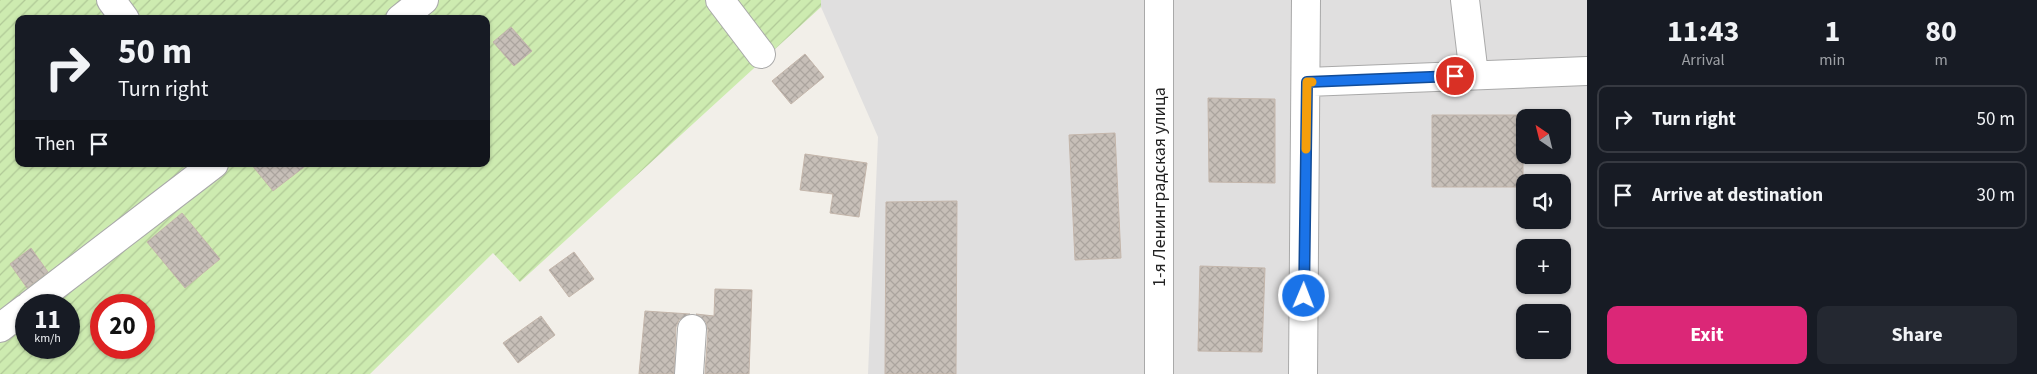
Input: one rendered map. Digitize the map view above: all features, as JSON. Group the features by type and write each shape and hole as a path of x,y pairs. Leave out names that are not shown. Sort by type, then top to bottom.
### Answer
{"street":[{"path":"111,0 122,15"},
{"path":"405,15 424,0"},
{"path":"720,0 761,54"},
{"name":"1-я Ленинградская улица","path":"1159,0 1159,374"},
{"path":"1303,374 1307,82 1306,0"},
{"path":"1465,0 1474,75"},
{"path":"1307,82 1587,71"},
{"path":"44,294 210,167"},
{"path":"0,328 15,316"},
{"path":"689,374 692,329"}],"shaded area":[{"path":"821,0 1587,0 1587,374 868,374 878,137 821,7"}],"green space":[{"path":"0,0 821,0 821,7 520,282 493,253 370,374 0,374"}],"building":[{"path":"511,27 532,51 514,66 493,42"},
{"path":"805,54 824,77 791,104 772,81"},
{"path":"1208,98 1275,99 1275,183 1209,182"},
{"path":"1432,115 1516,115 1516,164 1523,164 1523,174 1516,174 1516,187 1432,187"},
{"path":"1115,133 1121,258 1075,260 1069,135"},
{"path":"805,154 867,163 859,217 830,213 833,194 800,190"},
{"path":"253,167 304,167 273,191"},
{"path":"957,201 956,374 885,374 886,202"},
{"path":"182,213 220,259 185,288 147,242"},
{"path":"31,248 48,272 27,288 10,264"},
{"path":"574,252 594,279 569,297 549,270"},
{"path":"1200,266 1265,268 1262,352 1198,351"},
{"path":"715,289 752,290 749,374 705,374 708,330 706,322 696,314 714,316"},
{"path":"645,311 690,314 679,320 676,327 674,374 639,374"},
{"path":"541,316 555,335 518,363 503,343"}],"slow traffic":[{"path":"1306,149 1307,82 1312,82"}],"route":[{"path":"1304,296 1307,82 1455,76"}]}
